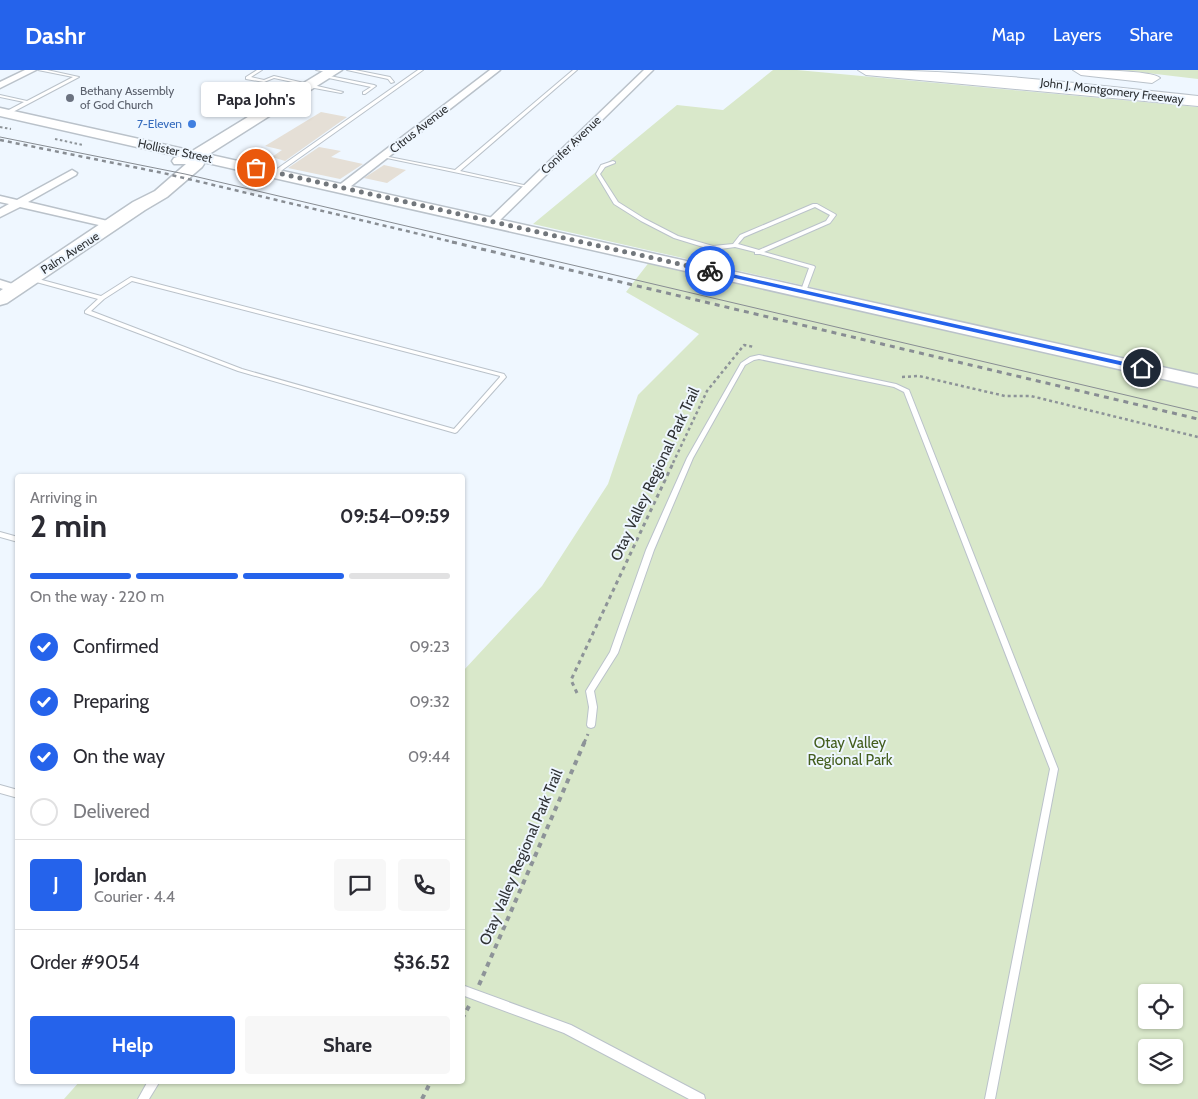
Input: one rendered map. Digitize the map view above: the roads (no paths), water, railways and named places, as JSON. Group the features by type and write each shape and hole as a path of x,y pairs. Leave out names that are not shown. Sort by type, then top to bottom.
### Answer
{"highway":[{"path":"866,70 1170,98"},
{"name":"John J. Montgomery Freeway","path":"937,70 1198,101"},
{"path":"1081,70 1163,79"},
{"name":"John J. Montgomery Freeway","path":"1063,72 1198,86"}],"main road":[{"name":"Palm Avenue","path":"5,291 31,279 139,206 147,188 180,160 195,156 310,85 327,72"},
{"name":"Hollister Street","path":"4,112 1198,381"}],"street":[{"path":"0,85 32,70"},
{"name":"Citrus Avenue","path":"342,188 496,70"},
{"name":"Conifer Avenue","path":"494,221 649,70"},
{"path":"0,214 72,173"},
{"path":"0,199 112,225"}],"lane":[{"path":"4,112 77,77 40,70"},
{"path":"260,70 247,78 264,82 274,77 341,92"},
{"path":"349,70 389,78 392,82"},
{"path":"276,172 421,70"},
{"path":"456,172 575,70"},
{"path":"327,72 374,86 365,93"},
{"path":"0,96 28,102"},
{"path":"384,157 528,187"},
{"path":"613,162 603,166 598,174 616,203 676,237 713,248 734,245 812,267 803,293"},
{"path":"734,245 742,236 816,205 833,215 828,222 757,253"},
{"path":"31,279 102,298 131,279 503,376 455,431 240,370 87,312 102,298"},
{"path":"591,725 593,707 590,691 614,653 650,550 690,458 743,364 752,358 759,357 896,386 907,391 1054,769 990,1099"},
{"path":"0,534 15,539"},
{"path":"0,789 15,793"},
{"path":"465,992 567,1029 700,1099"},
{"path":"143,1099 153,1084"}],"tram line":[{"path":"0,137 185,174 1198,412"}],"railway":[{"path":"0,140 163,173 457,243"},
{"path":"452,242 1198,419"}],"place":[{"name":"Bethany Assembly of God Church","path":"70,98"},
{"name":"7-Eleven","path":"192,124"},
{"name":"Papa John's","path":"256,168"}],"park label":[{"name":"Otay Valley Regional Park","path":"850,752"}]}
